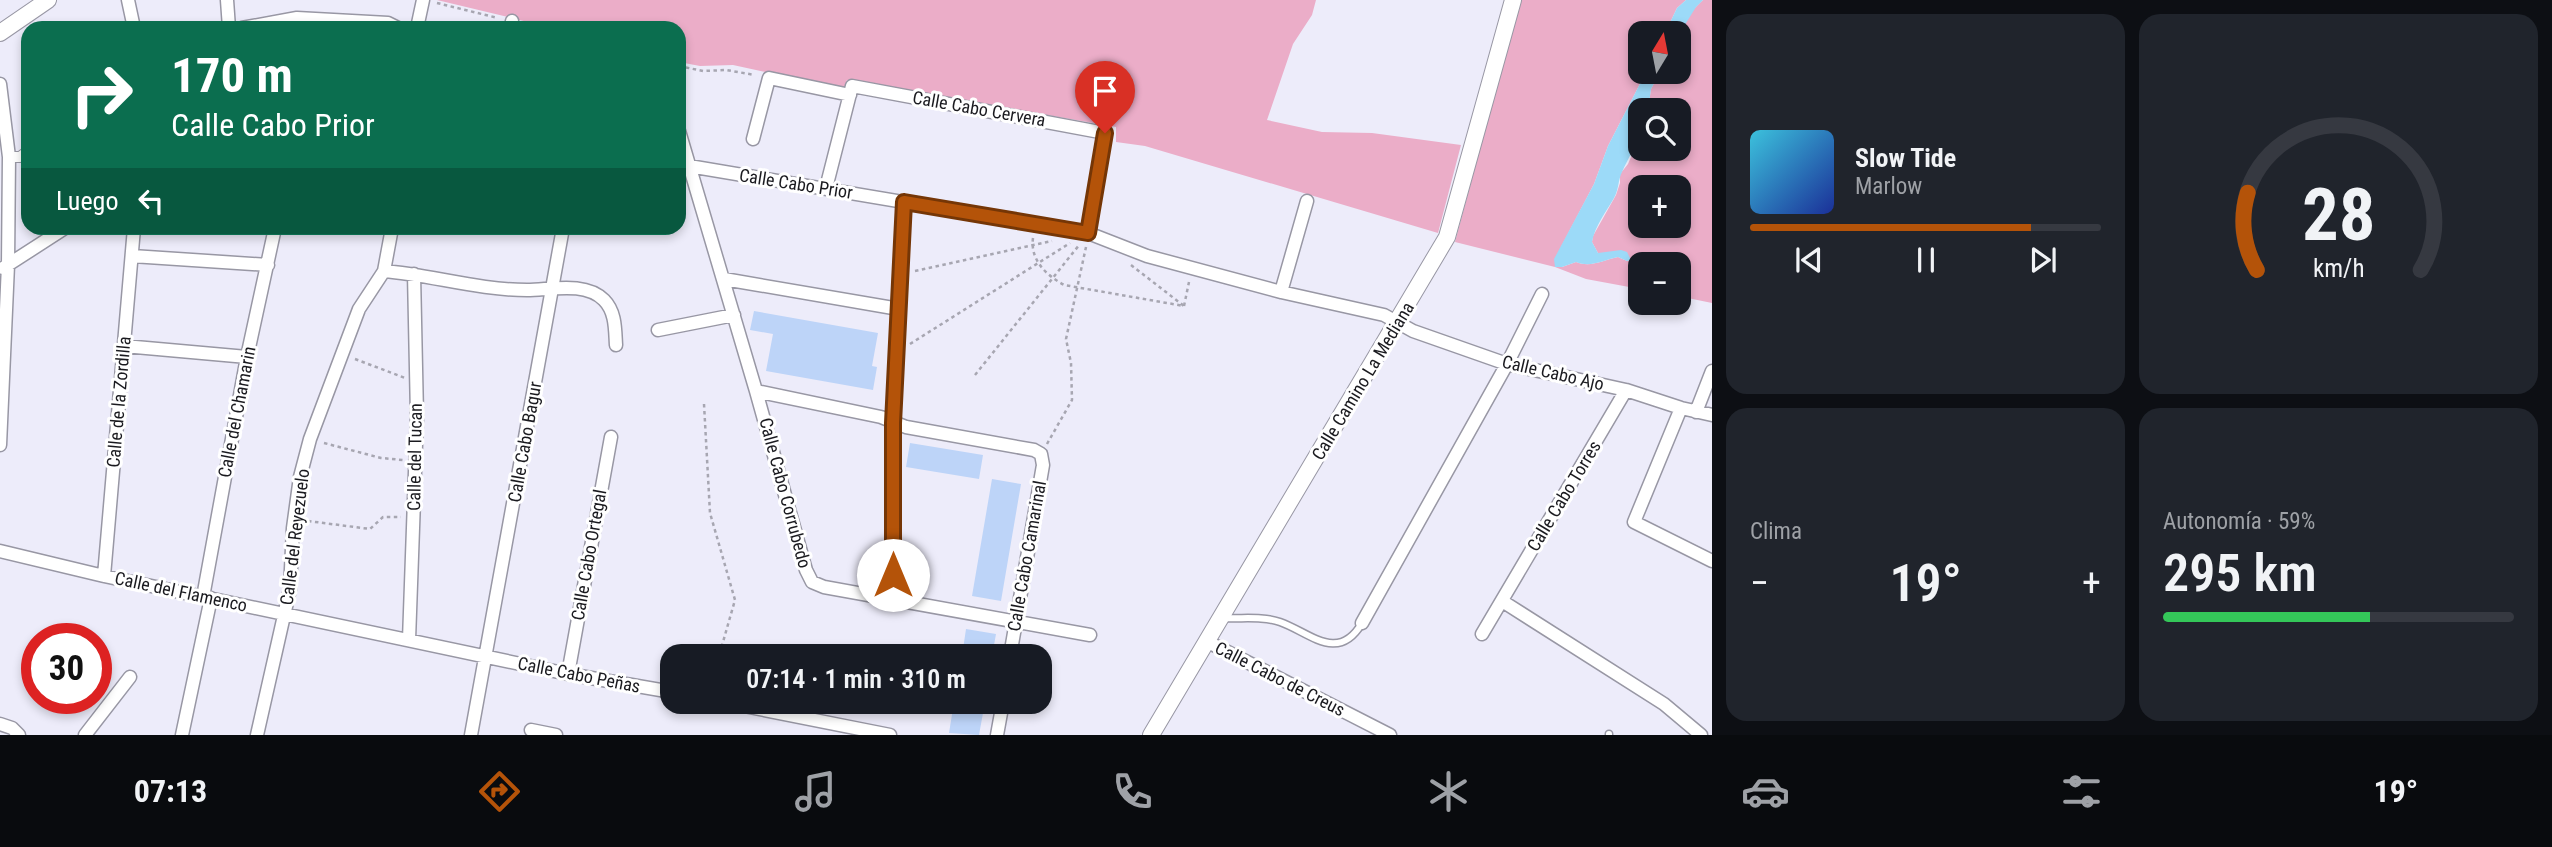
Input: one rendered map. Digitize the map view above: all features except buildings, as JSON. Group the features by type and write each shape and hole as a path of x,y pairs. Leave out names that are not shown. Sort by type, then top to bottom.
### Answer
{"street":[{"path":"0,33 48,0"},
{"path":"128,0 132,21"},
{"path":"227,0 228,21"},
{"path":"418,21 423,0"},
{"name":"Calle Camino La Mediana","path":"1152,735 1447,237 1513,0"},
{"path":"280,21 297,18 352,21"},
{"path":"753,139 769,78"},
{"name":"Calle Cabo Cervera","path":"769,78 1105,133 1088,233"},
{"path":"0,84 9,157 0,445"},
{"path":"826,188 851,91"},
{"path":"9,157 21,156"},
{"name":"Calle Cabo Corrubedo","path":"686,156 724,279 808,577 812,582 824,587 893,601 1090,635"},
{"name":"Calle Cabo Prior","path":"689,166 1088,233 1147,256 1281,292 1384,315 1397,322"},
{"path":"1281,292 1307,201"},
{"path":"893,601 893,423 904,202"},
{"path":"4,268 54,235"},
{"name":"Calle de la Zordilla","path":"104,576 134,235"},
{"name":"Calle del Chamarin","path":"182,735 247,357 274,235"},
{"name":"Calle del Reyezuelo","path":"257,735 290,589 294,520 300,477 310,439 359,309 383,271 390,235"},
{"name":"Calle Cabo Bagur","path":"471,735 563,235"},
{"path":"132,256 268,265"},
{"path":"383,271 525,290 553,288 589,292 603,299 613,311 616,345"},
{"name":"Calle del Tucan","path":"410,639 416,383 414,274"},
{"path":"724,279 900,309"},
{"path":"1362,623 1507,364 1542,294"},
{"path":"658,330 734,315"},
{"name":"Calle Cabo Ajo","path":"1397,322 1413,331 1507,364 1626,390 1712,415"},
{"path":"124,346 247,357"},
{"path":"1696,412 1712,371"},
{"name":"Calle Cabo Torres","path":"1482,634 1626,390"},
{"path":"756,391 881,417 905,427 1034,450 1041,454"},
{"path":"1681,408 1634,522 1712,561"},
{"name":"Calle Cabo Ortegal","path":"568,674 611,437"},
{"name":"Calle Cabo Camarinal","path":"1012,644 1043,465 1041,454"},
{"name":"Calle del Flamenco","path":"0,551 104,576 487,656"},
{"path":"1502,601 1664,704 1701,735"},
{"name":"Calle Cabo de Creus","path":"1208,642 1390,735"},
{"name":"Calle Cabo Peñas","path":"487,656 660,690"},
{"path":"85,735 130,677"},
{"path":"784,714 890,735"},
{"path":"997,735 1001,714"},
{"path":"0,724 12,728 19,735"},
{"path":"531,730 556,735"}],"lane":[{"path":"1222,618 1262,618 1280,622 1322,642 1333,643 1351,638 1362,623"}],"path":[{"path":"423,0 498,21"},
{"path":"686,67 703,71 726,70 769,78"},
{"path":"1035,224 1032,245 1038,262 1052,279 1064,285 1184,306"},
{"path":"897,351 1088,233"},
{"path":"975,375 1088,233"},
{"path":"1041,454 1072,400 1071,362 1066,339 1088,233"},
{"path":"901,274 1055,240"},
{"path":"1131,265 1184,306"},
{"path":"1184,306 1191,267"},
{"path":"342,355 416,383"},
{"path":"704,404 710,513 735,600 722,644"},
{"path":"310,439 381,458 415,461"},
{"path":"294,520 370,529 383,517 413,517"}],"shaded area":[{"path":"437,0 1316,0 1312,15 1293,44 1267,120 1322,132 1372,133 1461,145 1438,233 1145,146 1116,142 1116,127 847,80 844,89 733,65 700,66 686,63 686,21 524,21"},
{"path":"1520,0 1686,0 1677,8 1671,21 1628,21 1628,84 1640,84 1633,98 1628,98 1628,107 1608,146 1594,184 1561,247 1562,267 1576,262 1592,264 1618,257 1628,261 1628,287 1586,279 1555,267 1455,242"},
{"path":"1703,0 1712,0 1712,303 1691,299 1691,252 1628,252 1628,259 1598,253 1592,242 1616,195 1620,174 1629,161 1691,161 1691,98 1650,98 1654,84 1691,84 1691,21 1686,21"}],"water":[{"path":"1686,0 1703,0 1687,21 1671,21 1677,8"},
{"path":"1640,84 1654,84 1650,98 1633,98"},
{"path":"1628,107 1628,160 1616,195 1598,225 1592,242 1598,253 1621,250 1627,252 1628,261 1618,257 1592,264 1576,262 1555,267 1554,259 1594,184 1608,146"}],"route":[{"path":"893,575 893,423 904,202 1088,233 1105,133"}]}
